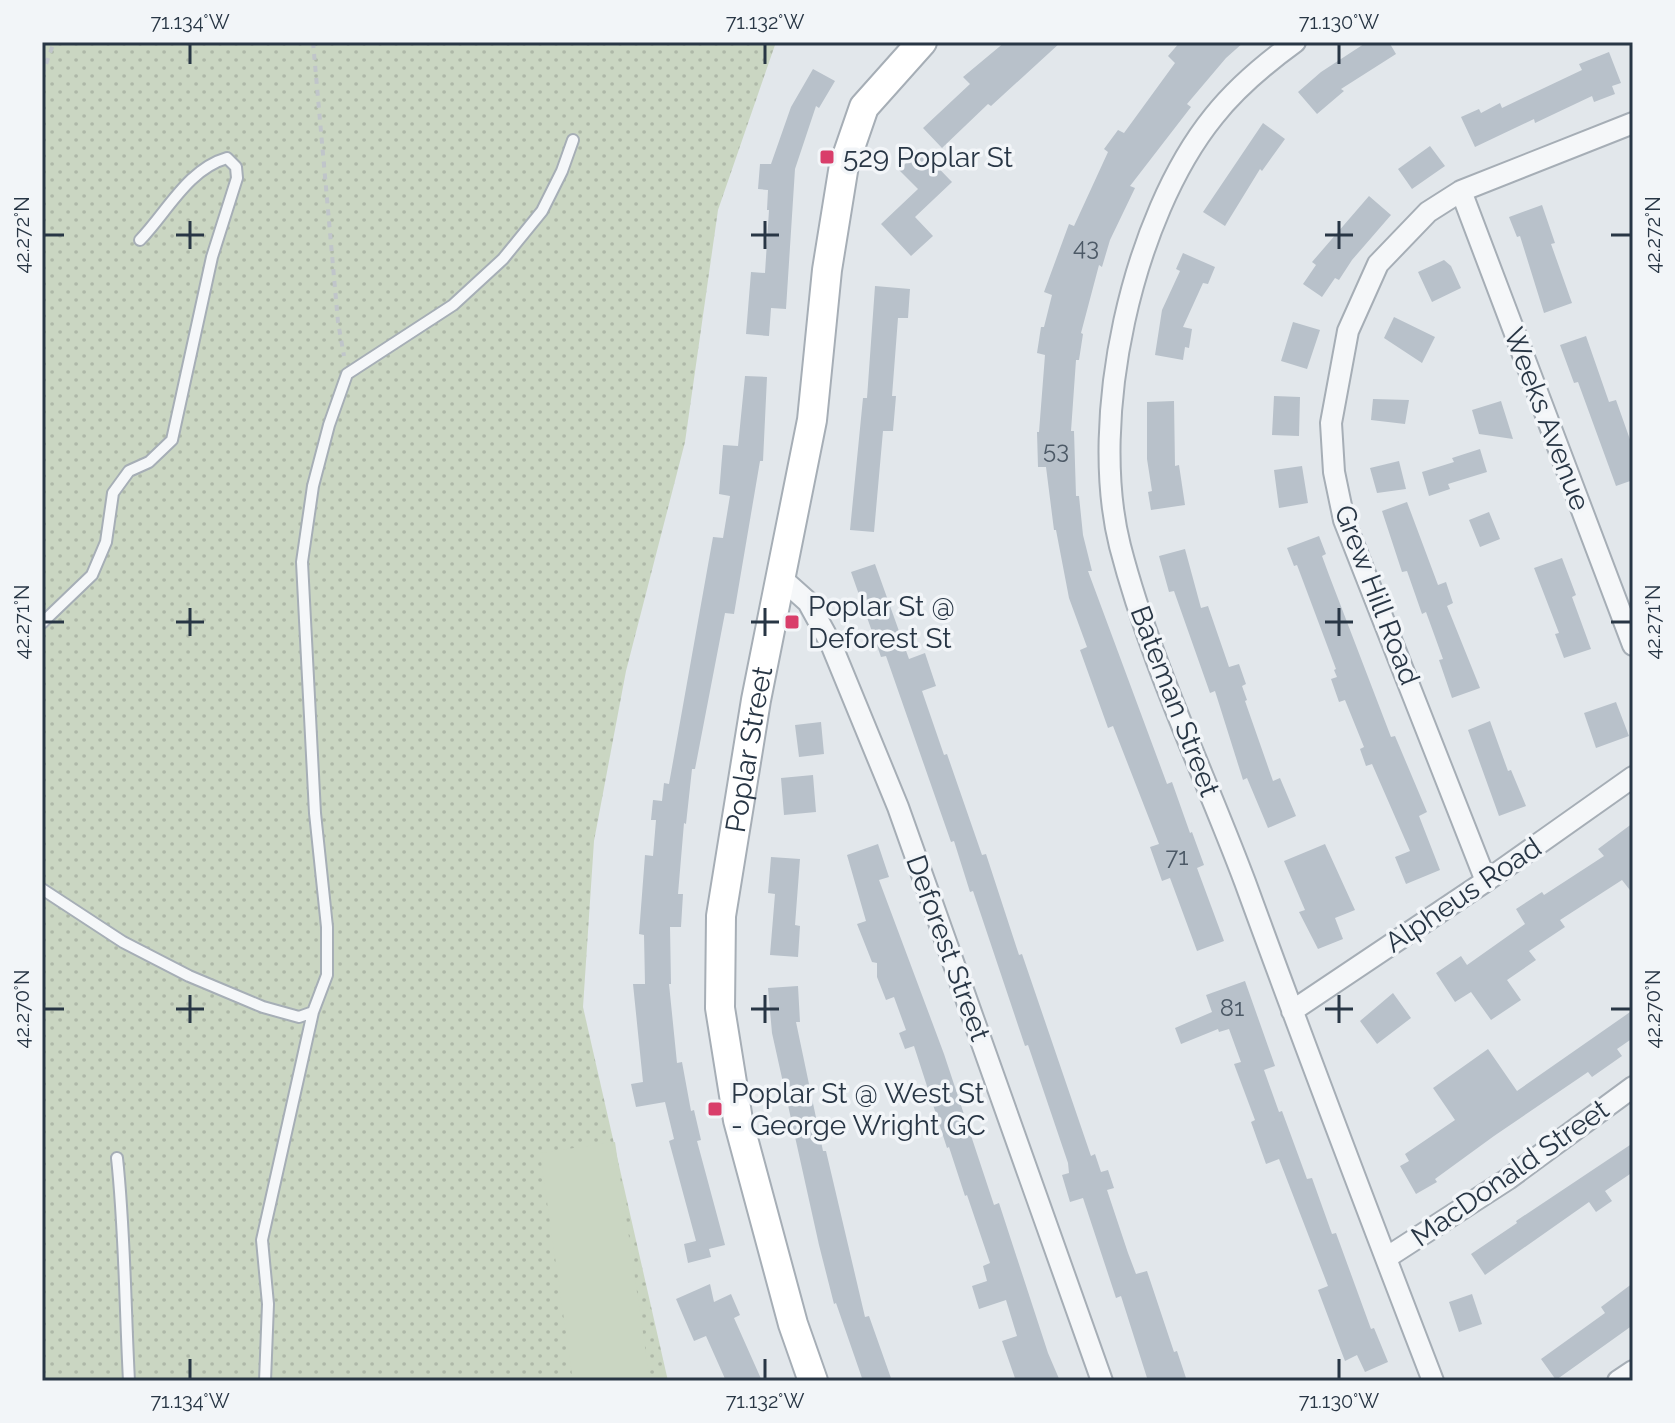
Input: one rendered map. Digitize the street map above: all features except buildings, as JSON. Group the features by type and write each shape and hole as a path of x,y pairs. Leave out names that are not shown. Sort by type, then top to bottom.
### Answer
{"street":[{"name":"Poplar Street","path":"813,1381 793,1324 738,1120 720,1008 721,916 756,700 812,420 827,270 844,165 864,107 922,42"},
{"name":"Bateman Street","path":"1295,42 1264,65 1214,116 1164,195 1130,290 1113,385 1110,462 1119,542 1149,640 1237,860 1433,1381"},
{"name":"Grew Hill Road","path":"1486,881 1344,520 1334,472 1331,423 1348,331 1378,264 1428,212 1461,191 1633,123"},
{"name":"Weeks Avenue","path":"1461,191 1633,645"},
{"name":"Deforest Street","path":"780,577 808,602 831,644 898,807 1102,1381"},
{"name":"Alpheus Road","path":"1292,1011 1486,881 1633,777"},
{"name":"MacDonald Street","path":"1386,1258 1508,1179 1633,1087"},
{"path":"1618,1381 1633,1371"}],"lane":[{"path":"265,1381 268,1304 262,1240 313,1012 327,975 327,927 315,813 302,562 313,486 329,425 347,374 453,305 503,259 542,211 573,140"},
{"path":"42,623 92,575 106,542 113,493 129,471 149,462 172,440 208,272 237,178 236,167 227,158 216,161 180,191 140,240"},
{"path":"42,889 123,942 189,976 263,1007 299,1017 313,1012"},
{"path":"117,1158 123,1211 129,1381"}],"path":[{"path":"42,75 54,42"},
{"path":"313,42 338,322 347,374"}],"green space":[{"path":"42,42 776,42 718,210 685,442 626,671 594,841 583,1007 668,1381 42,1381"},
{"path":"615,1142 650,1381 573,1381 540,1153"}],"place":[{"name":"529 Poplar St","path":"827,157"},
{"name":"Poplar St @ Deforest St","path":"792,622"},
{"name":"Poplar St @ West St - George Wright GC","path":"715,1109"}]}
